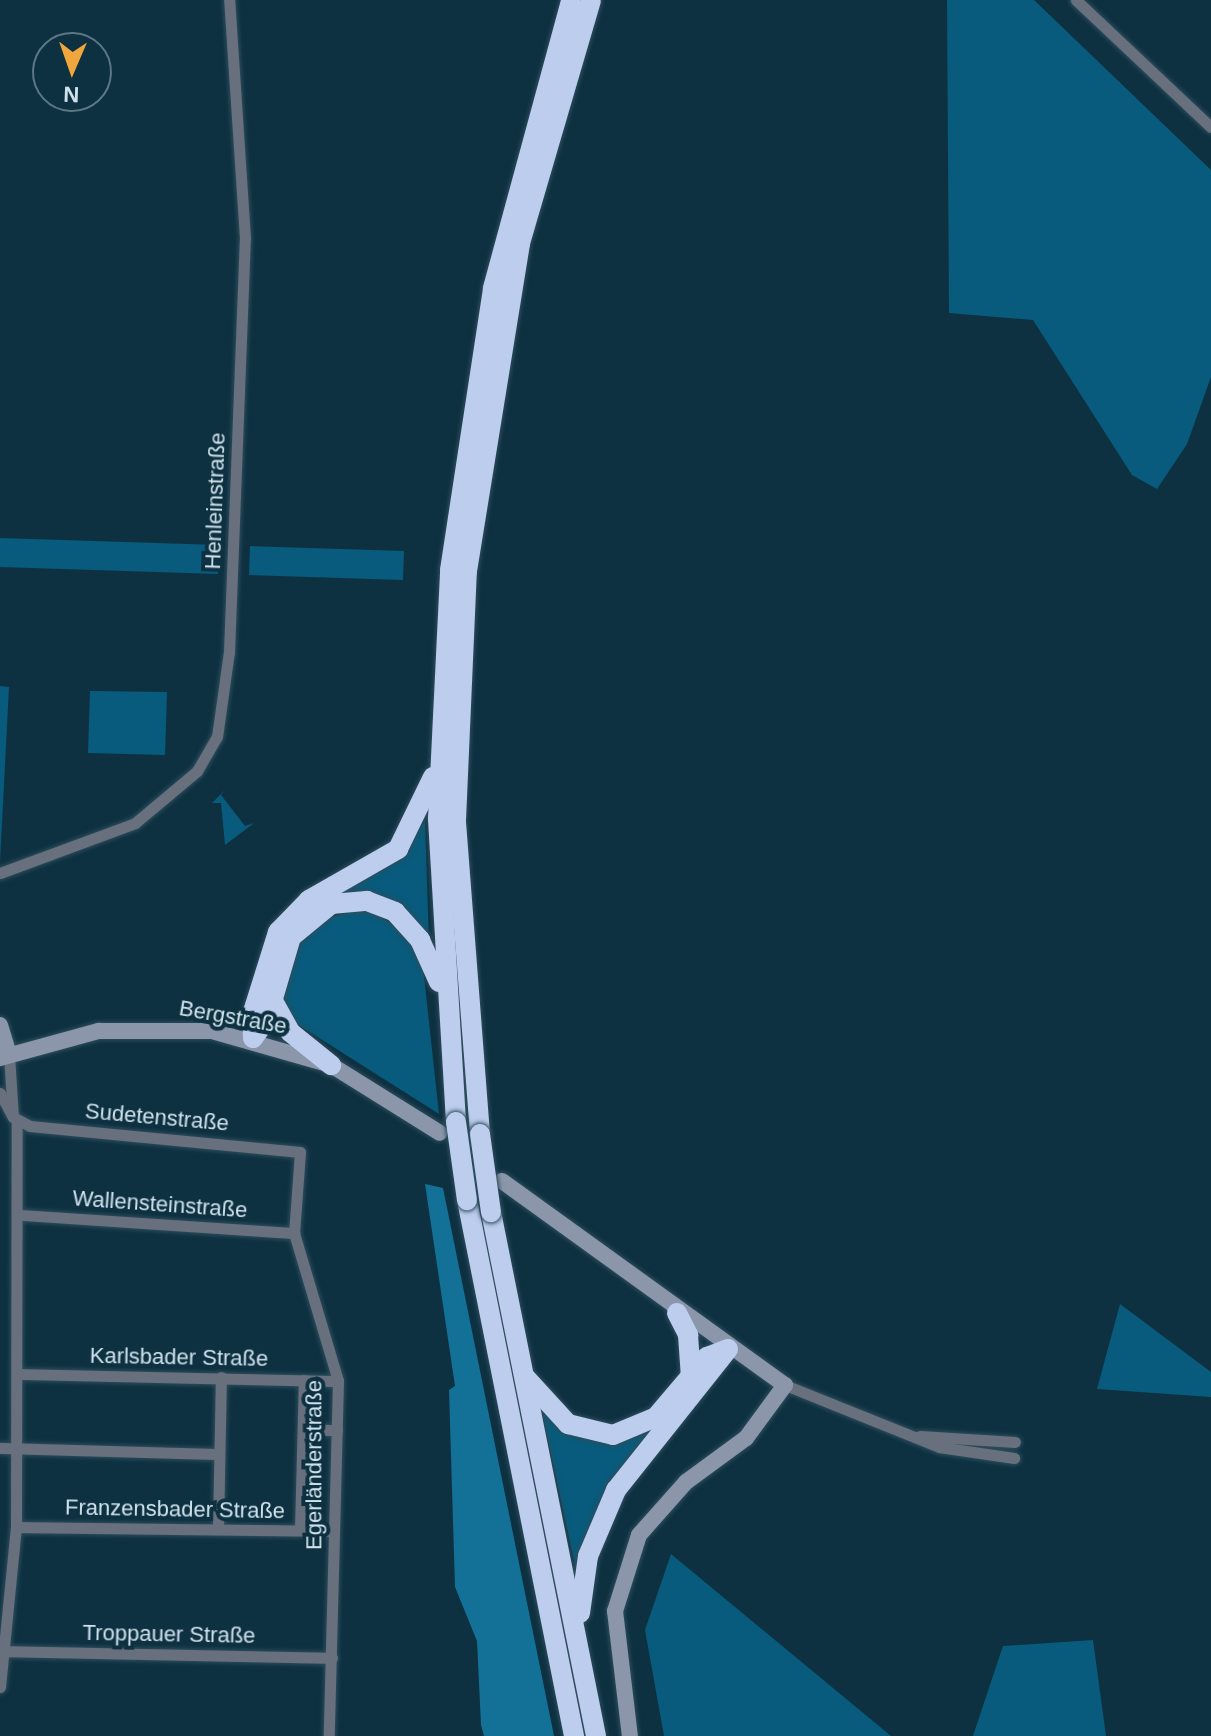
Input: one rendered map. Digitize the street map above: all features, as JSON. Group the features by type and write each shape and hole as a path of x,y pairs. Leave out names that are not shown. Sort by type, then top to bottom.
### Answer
{"highway":[{"path":"571,0 503,239 472,397 450,570 438,762 448,1128 467,1200 574,1736"},
{"path":"591,0 520,243 467,571 457,848 480,1134 491,1212 596,1736"},
{"path":"253,1038 252,1015 278,932 309,900 398,849 415,826 438,762"},
{"path":"253,1038 272,999 291,937 317,911 349,901 383,906 406,922 443,992"},
{"path":"272,999 290,1032 331,1065"},
{"path":"677,1313 688,1335 691,1378"},
{"path":"522,1375 568,1424 613,1435 656,1417 707,1357 728,1349"},
{"path":"577,1629 588,1556 616,1490 728,1349"}],"street":[{"name":"Henleinstraße","path":"0,873 96,840 163,805 197,771 223,714 245,238 229,0"},
{"path":"1076,0 1211,127"},
{"path":"0,1025 15,1119 22,1215 16,1527 0,1687"},
{"name":"Bergstraße","path":"5,1056 137,1027 253,1038 331,1065 448,1128"},
{"path":"0,1093 15,1119"},
{"name":"Sudetenstraße","path":"15,1119 300,1152"},
{"name":"Egerländerstraße","path":"300,1152 294,1233 338,1381 329,1736"},
{"path":"502,1181 677,1313 785,1385 967,1455 1014,1458"},
{"name":"Wallensteinstraße","path":"22,1215 294,1233"},
{"name":"Karlsbader Straße","path":"20,1374 338,1381"},
{"path":"218,1529 221,1377"},
{"path":"300,1530 304,1380"},
{"path":"630,1736 615,1611 639,1535 686,1482 746,1438 785,1385"},
{"path":"303,1429 337,1430"},
{"path":"912,1435 1015,1442"},
{"path":"0,1448 219,1454"},
{"name":"Franzensbader Straße","path":"16,1527 334,1531"},
{"name":"Troppauer Straße","path":"4,1651 332,1658"}],"shaded area":[{"path":"947,0 1034,0 1211,170 1211,377 1187,444 1157,489 1132,475 1033,320 949,313"},
{"path":"0,538 219,545 218,574 0,567"},
{"path":"250,546 404,551 403,580 249,575"},
{"path":"0,686 9,687 0,862"},
{"path":"90,691 167,692 165,755 88,753"},
{"path":"226,789 221,795 245,826 254,823 225,845 221,803 212,803"},
{"path":"425,820 429,944 419,930 346,897 283,932 409,845"},
{"path":"364,908 404,930 423,967 439,1114 286,1017 280,989 293,945 313,922"},
{"path":"425,1184 443,1188 554,1736 484,1736 481,1725 477,1641 455,1587 449,1390 455,1386"},
{"path":"1120,1304 1211,1372 1211,1397 1097,1389"},
{"path":"540,1403 575,1434 677,1408 576,1570"},
{"path":"671,1554 891,1736 664,1736 645,1630"},
{"path":"1093,1640 1106,1736 973,1736 1003,1646"}]}
